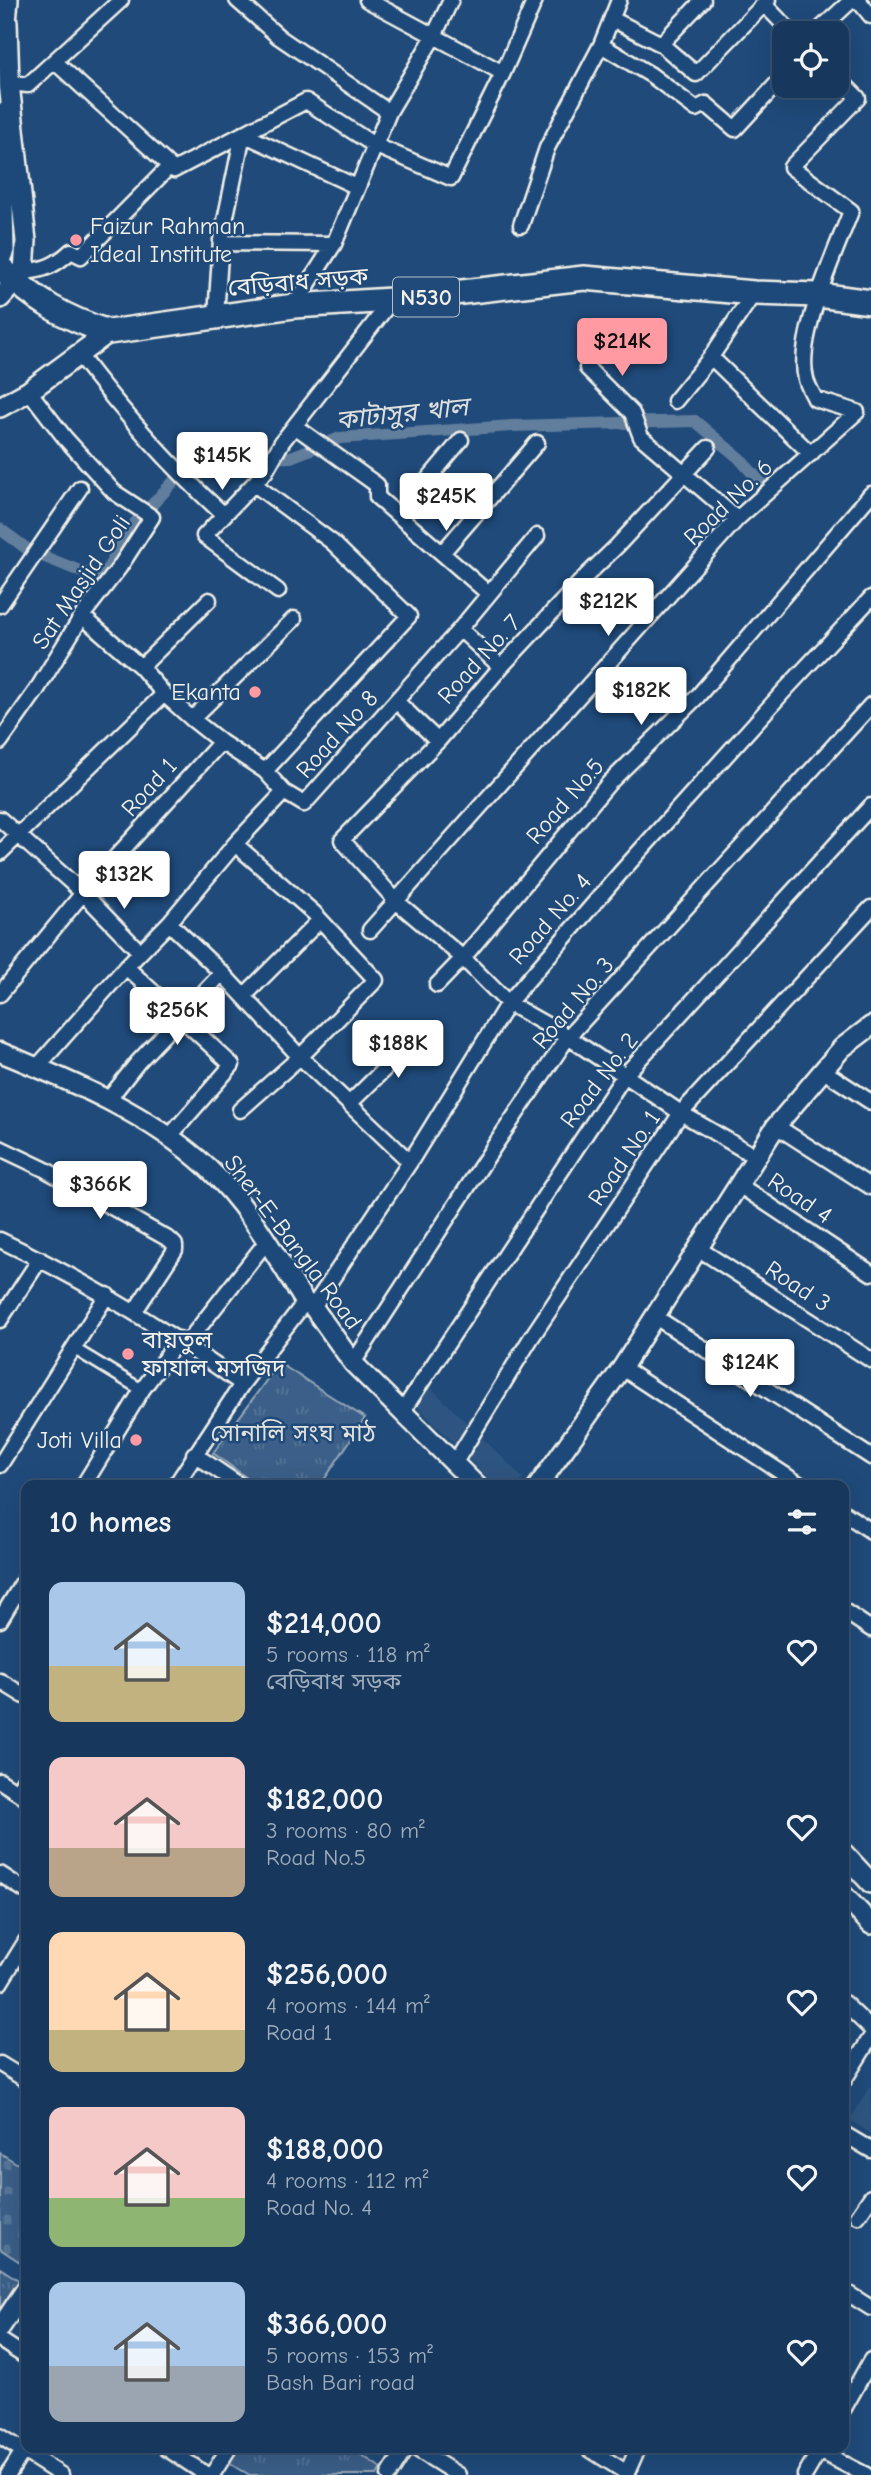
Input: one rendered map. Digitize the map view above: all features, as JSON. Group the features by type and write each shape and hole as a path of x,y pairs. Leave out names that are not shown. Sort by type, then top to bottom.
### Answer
{"highway":[{"name":"বেড়িবাধ সড়ক","path":"10,280 52,309 81,323 109,332 294,306 392,300 584,278 754,293 818,295 871,302"}],"main road":[{"path":"0,260 4,250 0,85 8,0"},
{"path":"7,22 9,83 26,241 10,280"},
{"path":"0,407 29,391 109,332"},
{"path":"849,1859 871,1883"},
{"path":"849,1901 871,1924"}],"street":[{"path":"9,83 28,85 121,0"},
{"path":"237,0 279,37 389,112"},
{"path":"368,0 503,74"},
{"path":"294,306 334,244 389,112 435,36 451,0"},
{"path":"54,61 174,170 306,101 374,145 451,178 503,74 535,0"},
{"path":"521,225 547,148 601,45 619,0"},
{"path":"661,44 703,0"},
{"path":"829,21 852,0"},
{"path":"859,0 871,16"},
{"path":"612,19 661,44 696,74 766,2 782,21"},
{"path":"601,45 651,75 696,109 706,104 735,129 772,89"},
{"path":"818,295 851,211 791,167 858,98 849,89"},
{"path":"243,134 357,187"},
{"path":"216,316 221,243 243,134"},
{"path":"10,280 55,265 71,251 81,256 170,166"},
{"path":"221,243 334,244"},
{"path":"675,401 711,357 754,293"},
{"name":"Road No. 6","path":"370,930 737,519 857,412 815,398 806,380 804,362 807,335 818,295"},
{"path":"278,591 204,536 265,472 282,442 392,300"},
{"path":"79,355 122,411 179,474 224,515"},
{"path":"711,357 811,454"},
{"path":"587,368 632,413 641,437 737,519"},
{"name":"Sat Masjid Goli","path":"0,742 37,691 82,616 119,568 152,517 114,492 88,461 84,460 29,391"},
{"path":"296,427 377,485 377,497 489,594"},
{"path":"398,515 461,440"},
{"path":"442,553 537,443"},
{"name":"Road No. 7","path":"397,902 342,840 438,741 501,667 708,448"},
{"path":"254,484 332,542 409,616 265,771"},
{"path":"0,605 80,488"},
{"name":"Road No.5","path":"437,985 463,958 609,783 697,697 871,494"},
{"name":"Road No 8","path":"82,616 141,667 164,694 192,719 265,771 284,792 304,804 397,702 537,536"},
{"name":"Road No. 4","path":"179,1480 242,1384 309,1304 410,1162 450,1093 508,1003 622,871 871,598"},
{"path":"141,667 209,600"},
{"path":"192,719 294,619"},
{"path":"460,629 501,667"},
{"path":"0,853 164,694"},
{"path":"397,702 438,741"},
{"name":"Road No. 3","path":"353,1363 568,1037 871,706"},
{"name":"Road 1","path":"0,994 83,893 221,742"},
{"path":"37,1067 284,792"},
{"name":"Road No. 2","path":"402,1412 624,1076 871,806"},
{"path":"0,819 83,893 140,953"},
{"path":"235,844 320,920 376,980 300,1057 240,1110"},
{"path":"397,902 463,958 508,1003 568,1037 681,1114 756,1157"},
{"name":"Road No. 1","path":"454,1464 531,1338 681,1114 871,908"},
{"path":"244,996 320,920"},
{"path":"169,923 222,973 300,1057 410,1162"},
{"path":"126,967 232,1065 169,1137"},
{"path":"108,1100 138,1062 222,973"},
{"path":"542,1480 622,1368 776,1126 842,1048 871,1026"},
{"path":"349,1104 423,1031"},
{"name":"Sher-E-Bangla Road","path":"0,1052 108,1100 169,1137 210,1170 267,1241 353,1363 471,1480"},
{"path":"822,1070 871,1102"},
{"path":"776,1126 871,1187"},
{"path":"0,1148 44,1169 170,1240 175,1250 135,1311"},
{"name":"Road 4","path":"739,1185 871,1273"},
{"path":"0,1240 135,1311 242,1384"},
{"path":"87,1480 142,1390 267,1241"},
{"name":"Road 3","path":"699,1249 871,1360"},
{"path":"0,1320 40,1259"},
{"path":"0,1465 107,1295"},
{"path":"655,1314 660,1320 871,1457"},
{"path":"73,1348 142,1390"},
{"path":"622,1368 793,1480"},
{"path":"194,1454 233,1480"},
{"path":"548,1480 560,1455"},
{"path":"849,1516 871,1531"},
{"path":"0,1620 21,1585"},
{"path":"849,1614 871,1629"},
{"path":"0,1681 21,1694"},
{"path":"0,1781 21,1794"},
{"path":"0,1874 21,1888"},
{"path":"0,1983 21,1949"},
{"path":"849,2008 871,2029"},
{"path":"849,2072 871,2037"},
{"path":"0,2064 21,2077"},
{"path":"849,2137 871,2150"},
{"path":"858,2217 871,2197"},
{"path":"849,2294 871,2308"},
{"path":"0,2328 21,2296"},
{"path":"0,2340 21,2354"},
{"path":"849,2399 871,2360"},
{"path":"0,2436 21,2450"},
{"path":"8,2475 22,2453"},
{"path":"26,2453 61,2475"},
{"path":"173,2453 204,2474 224,2453"},
{"path":"389,2475 403,2453"},
{"path":"423,2453 458,2475"},
{"path":"596,2453 627,2474 636,2453"},
{"path":"805,2475 818,2453"},
{"path":"827,2453 866,2475"}],"shaded area":[{"path":"430,1387 523,1478 522,1480 489,1480 415,1404"},
{"path":"871,2084 871,2134 850,2120"}],"green space":[{"name":"সোনালি সংঘ মাঠ","path":"279,1363 365,1418 324,1480 250,1480 213,1453"},
{"path":"0,2153 21,2166 21,2263 0,2249"},
{"path":"0,2268 20,2281 0,2311"},
{"path":"235,2453 358,2453 381,2468 377,2475 248,2475 229,2463"}],"waterway":[{"name":"কাটাসুর খাল","path":"0,529 30,551 97,578 105,573 135,523 177,478 237,459 291,457 340,438 512,426 695,421 739,458 764,486"}],"place":[{"name":"Faizur Rahman Ideal Institute","path":"76,240"},
{"name":"Ekanta","path":"255,692"},
{"name":"বায়তুল ফাযাল মসজিদ","path":"128,1354"},
{"name":"Joti Villa","path":"136,1440"}]}
